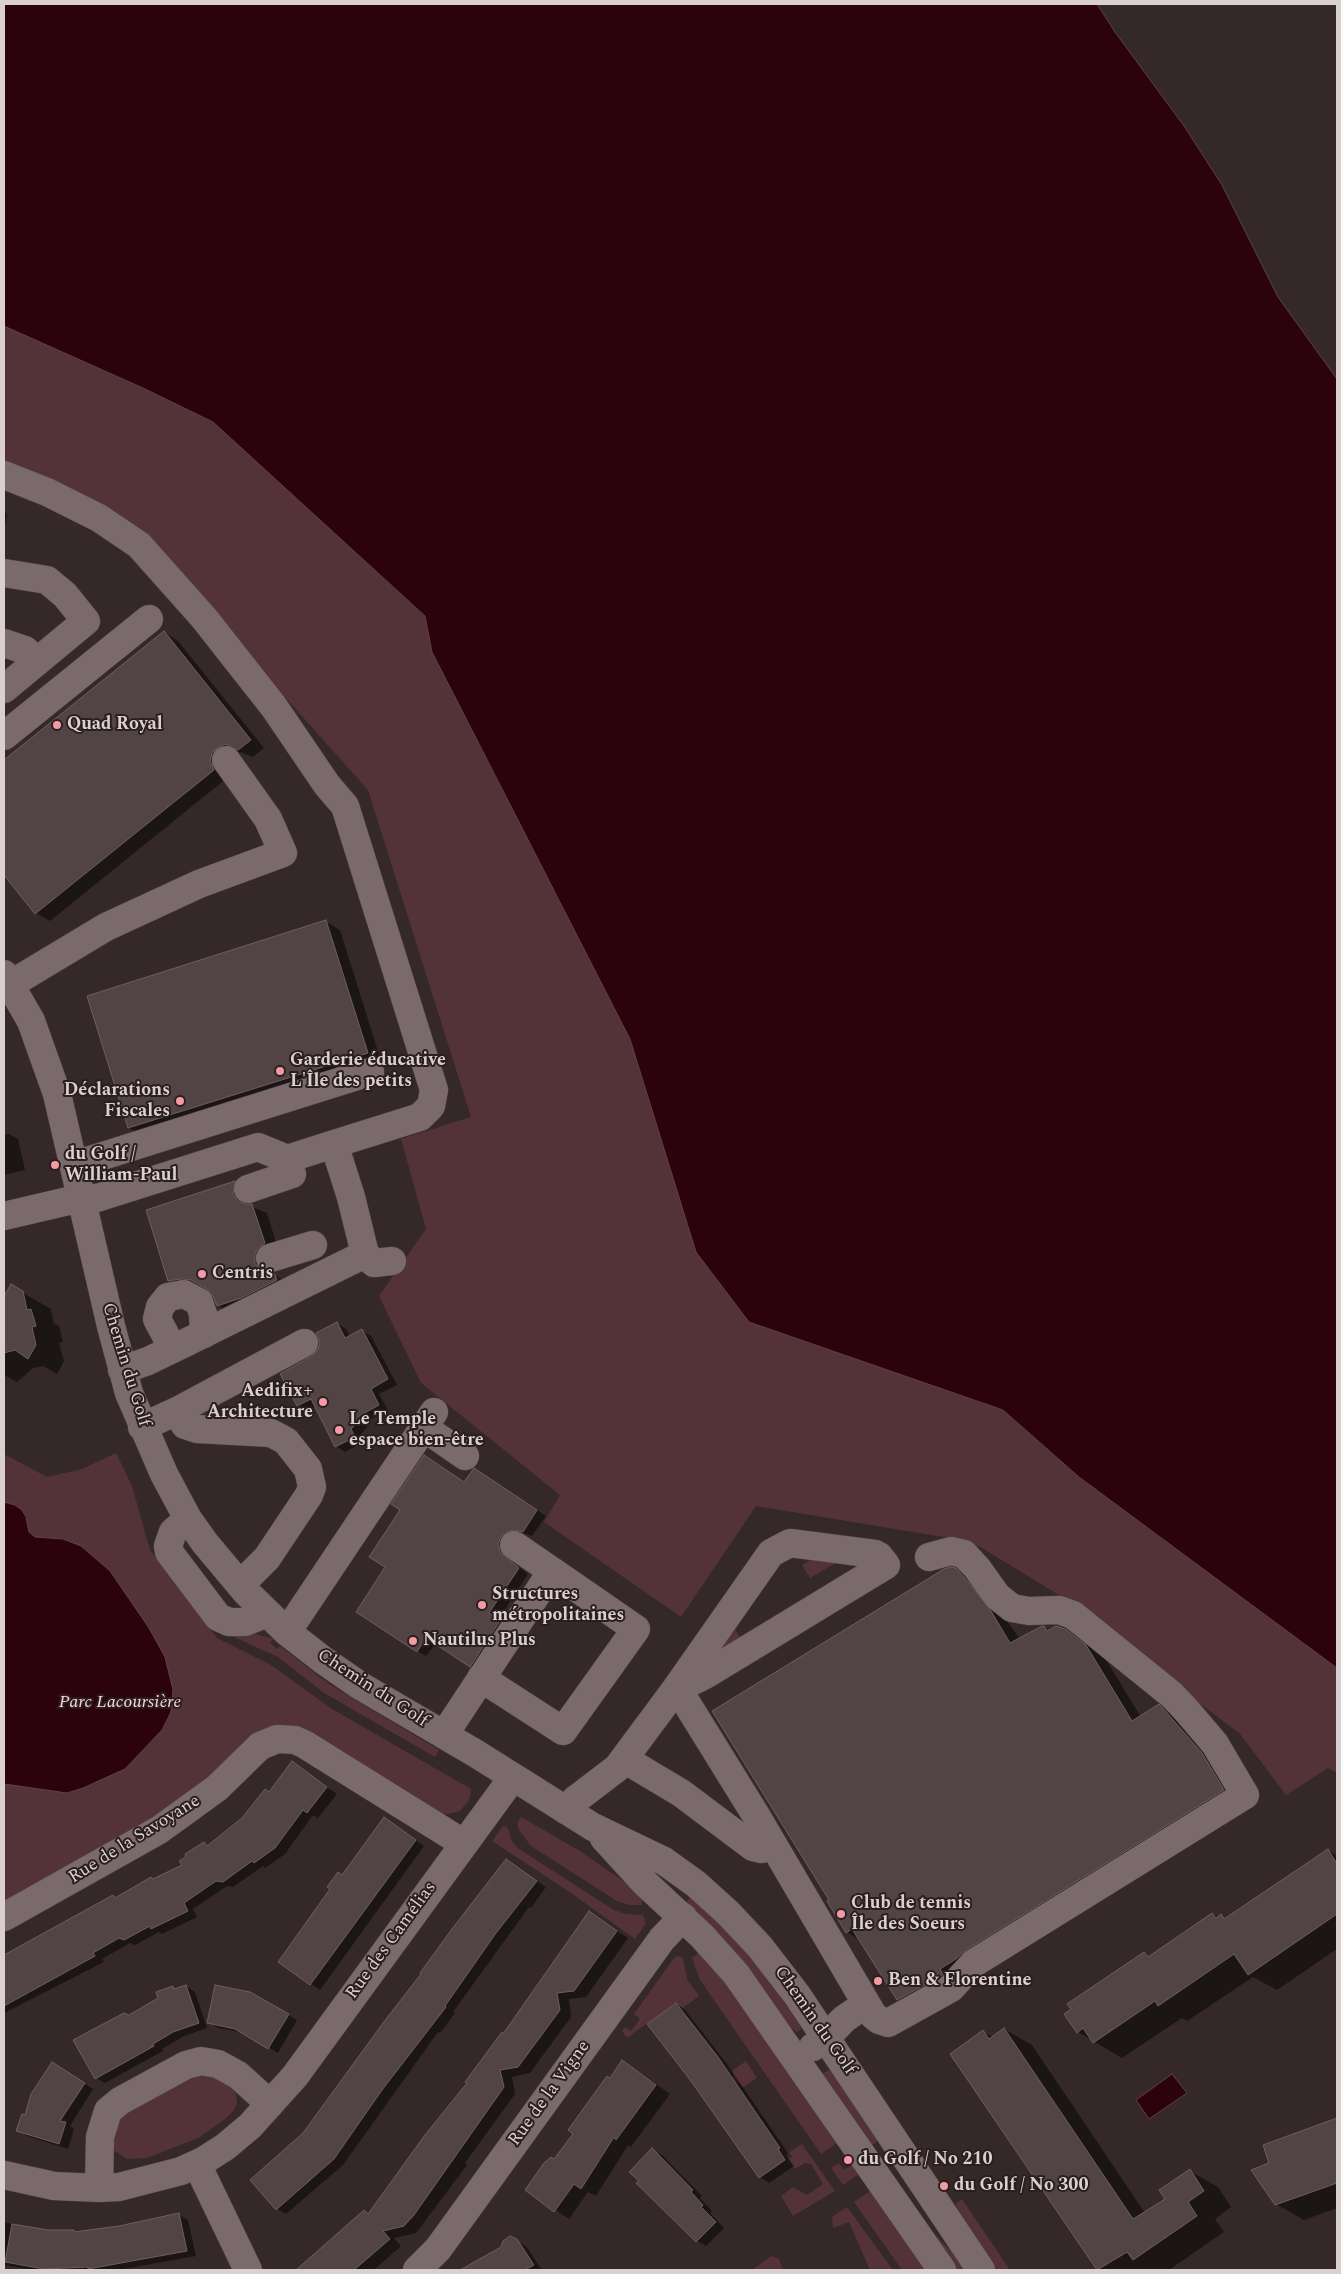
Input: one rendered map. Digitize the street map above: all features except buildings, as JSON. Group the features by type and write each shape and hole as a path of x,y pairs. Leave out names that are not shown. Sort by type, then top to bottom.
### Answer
{"street":[{"path":"4,475 47,492 100,518 139,545 204,618 274,707 327,785 345,806 433,1083 434,1095 428,1110 420,1117 288,1159 258,1147 102,1196 81,1198 4,1216"},
{"path":"4,572 47,580 65,595 86,621 4,688"},
{"path":"4,736 149,619"},
{"path":"4,644 25,650 36,662"},
{"path":"7,979 106,927 199,884 283,852 268,819 226,760"},
{"name":"Chemin du Golf","path":"7,979 31,1020 49,1068 74,1164 122,1370 142,1427 188,1519 240,1584 265,1611 287,1632 342,1673 593,1827 664,1861 713,1899 760,1947 826,2038 981,2270"},
{"path":"74,1164 370,1072"},
{"path":"334,1144 351,1196 365,1254 374,1263 392,1261"},
{"path":"248,1189 292,1174"},
{"path":"270,1258 313,1244"},
{"path":"122,1370 173,1349 365,1254"},
{"path":"173,1349 157,1320 160,1307 168,1297 180,1294 196,1299 202,1310 204,1334"},
{"path":"142,1427 177,1411 304,1343"},
{"path":"177,1411 185,1425 196,1430 276,1434 286,1440 310,1474 312,1487 309,1495 267,1558 240,1584"},
{"path":"287,1632 429,1419 465,1456"},
{"path":"188,1519 173,1532 168,1546 169,1552 218,1617 229,1622 245,1622 255,1619 265,1611"},
{"path":"567,1811 575,1800 612,1772 624,1759 771,1553 790,1543 874,1554 883,1560 886,1565 705,1675 675,1690"},
{"path":"481,1678 563,1731 636,1629 514,1545"},
{"path":"675,1690 684,1699 866,2004 879,2020 888,2023 951,1988 974,1963 1245,1795 1215,1744 1172,1695 1073,1615 1060,1610 1029,1611 1012,1608 997,1596 977,1568 964,1554 951,1551 929,1556"},
{"path":"444,1735 552,1571"},
{"name":"Rue de la Savoyane","path":"4,1917 159,1830 211,1792 260,1746 277,1738 295,1740 304,1744 463,1843"},
{"path":"624,1759 681,1793 753,1847 762,1849 772,1844"},
{"name":"Rue des Camélias","path":"4,2175 54,2186 99,2188 140,2183 196,2164 238,2136 270,2104 294,2076 513,1777"},
{"name":"Chemin du Golf","path":"593,1827 645,1883 683,1917 736,1974 942,2270"},
{"name":"Rue de la Vigne","path":"418,2270 438,2249 662,1939 683,1917"},
{"path":"796,2060 826,2038 844,2019 866,2004"},
{"path":"99,2188 100,2138 108,2111 120,2101 186,2065 201,2061 218,2064 238,2075 270,2104"},
{"path":"876,2176 906,2156"},
{"path":"196,2164 248,2270"}],"green space":[{"path":"4,326 213,421 425,616 432,652 630,1039 696,1252 749,1322 1003,1410 1079,1477 1337,1668 1337,1773 1328,1768 1286,1795 1240,1734 1054,1592 982,1548 962,1540 756,1506 681,1617 544,1522 560,1495 421,1383 379,1296 426,1229 401,1139 471,1117 368,790 141,536 4,465"},
{"name":"Parc Lacoursière","path":"116,1453 132,1486 150,1550 217,1638 271,1665 332,1709 471,1789 469,1800 460,1811 448,1814 437,1813 300,1731 4,1904 4,1454 47,1477 82,1469"},
{"path":"820,1554 836,1563 810,1578 802,1565"},
{"path":"732,1625 742,1640 702,1664"},
{"path":"250,1632 273,1639 270,1643 277,1649 280,1646 329,1684 439,1750 435,1757 324,1693 278,1657 225,1633"},
{"path":"521,1817 580,1851 626,1883 642,1897 642,1905 629,1905 617,1901 531,1846 519,1830 517,1824"},
{"path":"503,1826 508,1828 512,1842 519,1849 614,1910 626,1914 643,1915 646,1923 635,1939 571,1893 492,1841"},
{"path":"691,1896 749,1952 797,2017 801,2029 797,2032 788,2026 686,1903"},
{"path":"697,1951 703,1955 733,1992 837,2143 821,2154 700,1980 692,1958 697,1954"},
{"path":"678,1956 683,1958 687,1979 699,1996 683,2008 675,2003 627,2038 622,2031 625,2027 631,2031 640,2019 634,2014 674,1958"},
{"path":"746,2061 757,2078 743,2087 737,2082 718,2096 714,2089 734,2075 732,2071"},
{"path":"832,2068 881,2139 869,2147 821,2075"},
{"path":"206,2073 232,2087 236,2094 237,2104 224,2120 198,2138 147,2158 127,2159 112,2149 111,2140 118,2117 197,2074"},
{"path":"802,2144 835,2191 793,2216 781,2196 793,2187 807,2195 823,2184 811,2164 805,2163 795,2169 788,2159 792,2157 789,2152"},
{"path":"839,2163 844,2170 852,2165 859,2174 843,2185 831,2168"},
{"path":"870,2191 889,2218 932,2270 902,2270 854,2202"},
{"path":"962,2199 1010,2270 992,2270 990,2268 955,2204"},
{"path":"847,2207 893,2270 870,2270 849,2222 833,2228 832,2217"},
{"path":"928,2227 969,2270 953,2270"},
{"path":"771,2256 779,2259 783,2270 752,2270"}],"shaded area":[{"path":"4,4 1097,4 1115,32 1184,126 1222,185 1278,297 1337,379 1337,1668 1079,1477 1003,1410 749,1322 696,1252 630,1039 432,652 425,616 213,422 143,388 4,326"},
{"path":"4,1502 15,1505 22,1510 26,1517 29,1532 35,1537 63,1539 81,1546 110,1571 149,1628 165,1657 173,1690 171,1712 162,1730 125,1769 67,1793 4,1784"},
{"path":"1172,2074 1187,2093 1149,2119 1136,2100"}],"place":[{"name":"Quad Royal","path":"57,725"},
{"name":"Garderie éducative L'Île des petits","path":"280,1071"},
{"name":"Déclarations Fiscales","path":"180,1101"},
{"name":"du Golf / William-Paul","path":"55,1165"},
{"name":"Centris","path":"202,1274"},
{"name":"Aedifix+ Architecture","path":"323,1402"},
{"name":"Le Temple espace bien-être","path":"339,1430"},
{"name":"Structures métropolitaines","path":"482,1605"},
{"name":"Nautilus Plus","path":"413,1641"},
{"name":"Club de tennis Île des Soeurs","path":"841,1914"},
{"name":"Ben & Florentine","path":"878,1981"},
{"name":"du Golf / No 210","path":"848,2160"},
{"name":"du Golf / No 300","path":"944,2186"}]}
